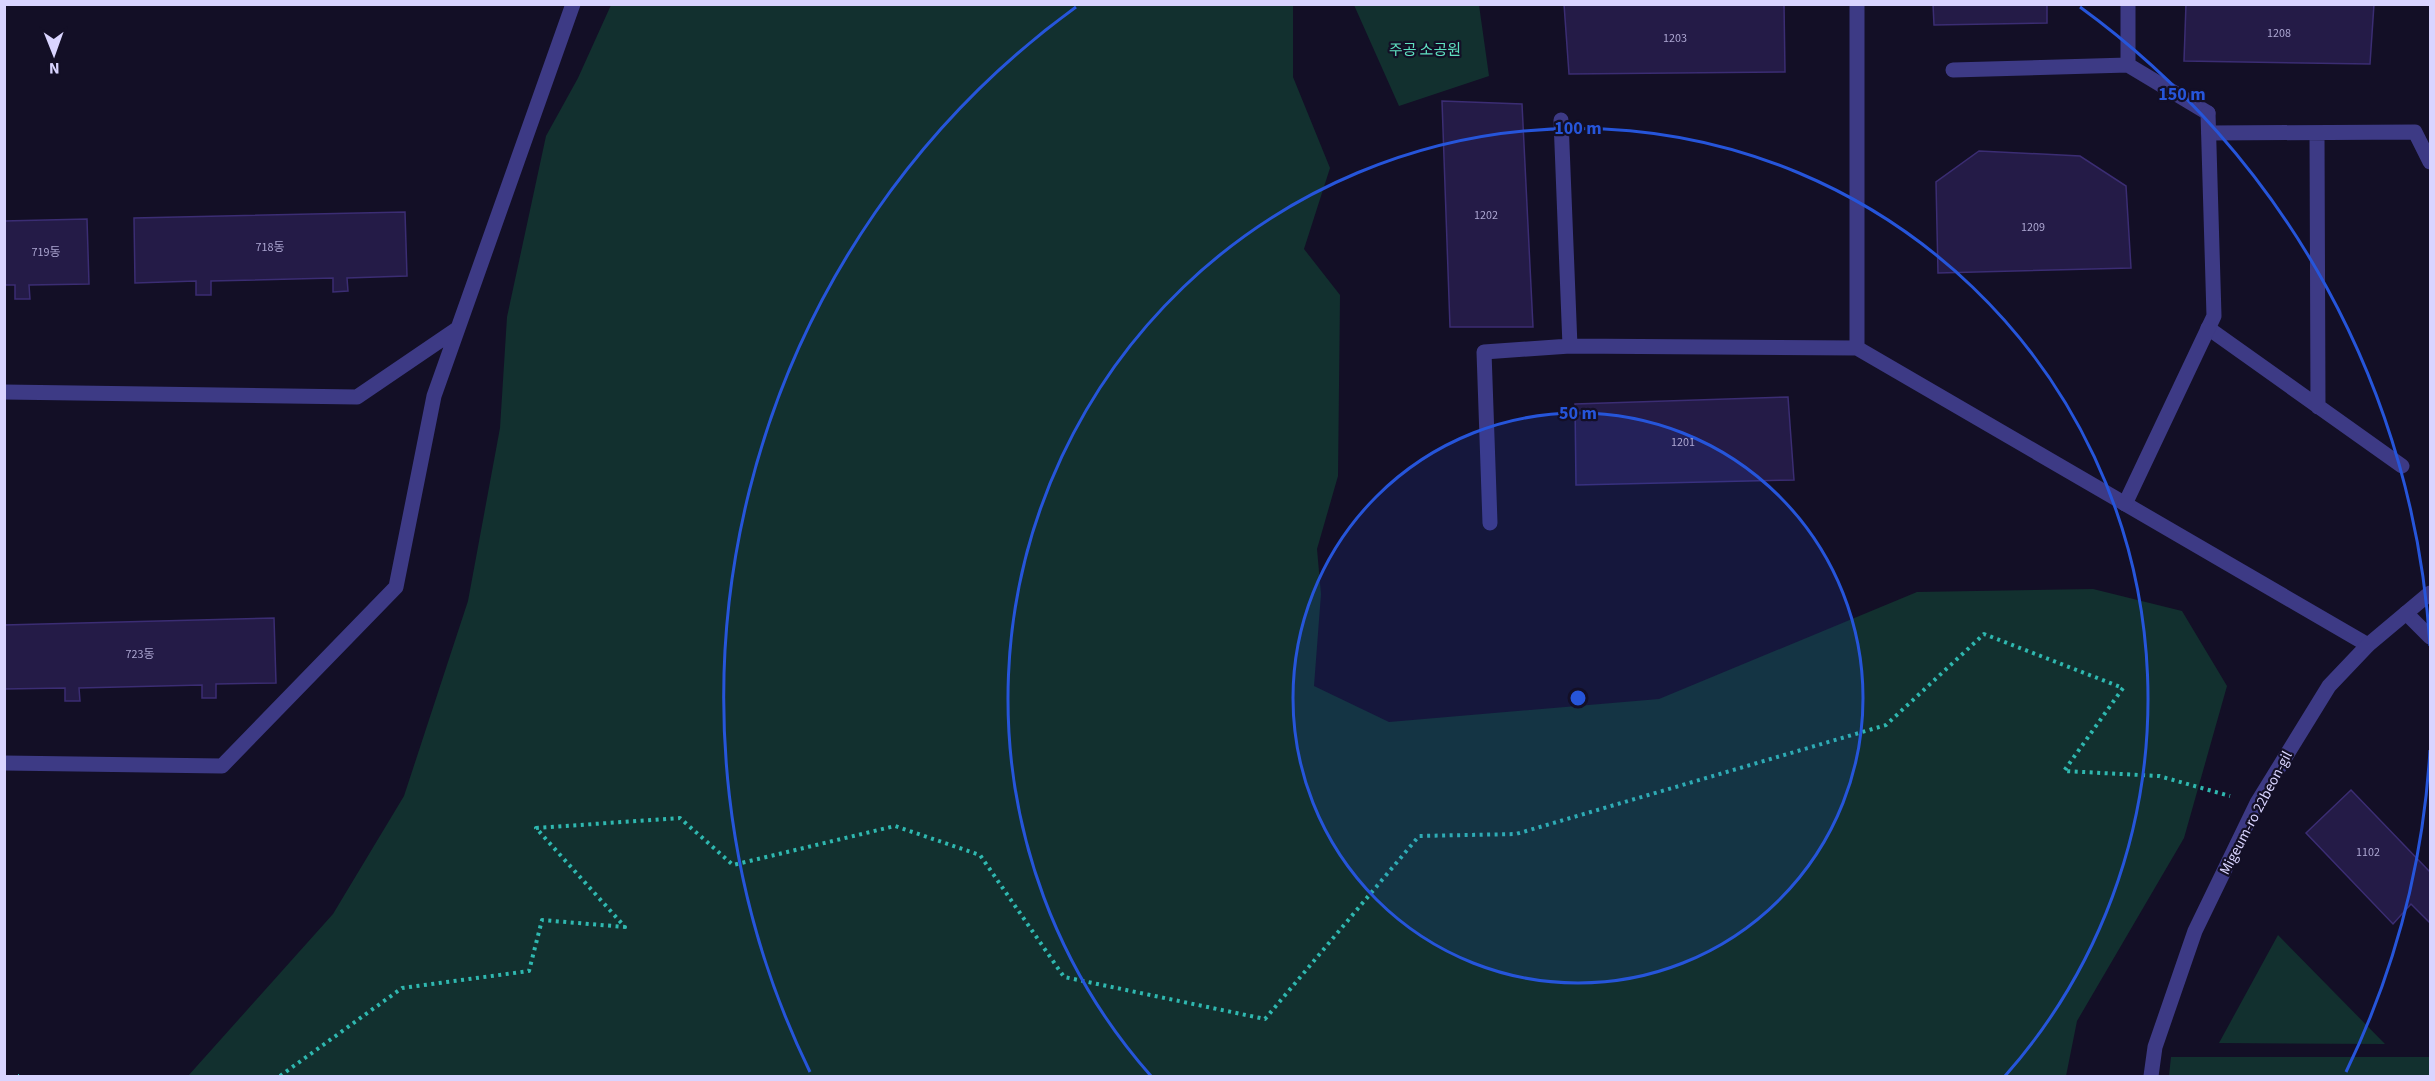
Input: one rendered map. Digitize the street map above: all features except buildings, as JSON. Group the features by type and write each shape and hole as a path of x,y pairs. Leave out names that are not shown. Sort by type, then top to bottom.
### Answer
{"street":[{"path":"4,763 222,766 396,587 434,396 573,4"},
{"path":"1857,4 1857,348"},
{"path":"2128,4 2128,65"},
{"path":"1953,70 2128,65 2208,113 2214,316 2125,504"},
{"path":"1561,120 1570,346"},
{"path":"2209,134 2415,132 2430,162"},
{"path":"2317,133 2318,406"},
{"path":"2208,328 2402,466"},
{"path":"4,392 357,397 457,329"},
{"path":"1490,524 1484,352 1570,346 1857,348 2368,645"},
{"name":"Migeum-ro 22beon-gil","path":"2151,1077 2155,1047 2195,931 2257,803 2329,686 2368,645 2430,593"},
{"path":"2406,613 2430,637"}],"path":[{"path":"280,1077 402,988 529,971 542,920 625,927 536,828 680,818 733,865 895,826 980,855 1064,977 1265,1019 1419,836 1516,834 1886,724 1984,634 2123,688 2064,771 2159,776 2257,803"}],"green space":[{"path":"611,5 1293,5 1293,77 1330,168 1304,249 1340,295 1338,476 1317,549 1321,594 1314,686 1389,722 1659,699 1917,592 2093,589 2182,611 2227,686 2184,838 2077,1021 2066,1076 188,1076 333,914 404,796 468,601 500,428 507,317 546,136 578,78"},
{"name":"주공 소공원","path":"1354,5 1479,5 1489,76 1399,106"},
{"path":"2278,935 2385,1044 2219,1043"},
{"path":"2171,1057 2430,1057 2430,1076 2169,1076"}]}
